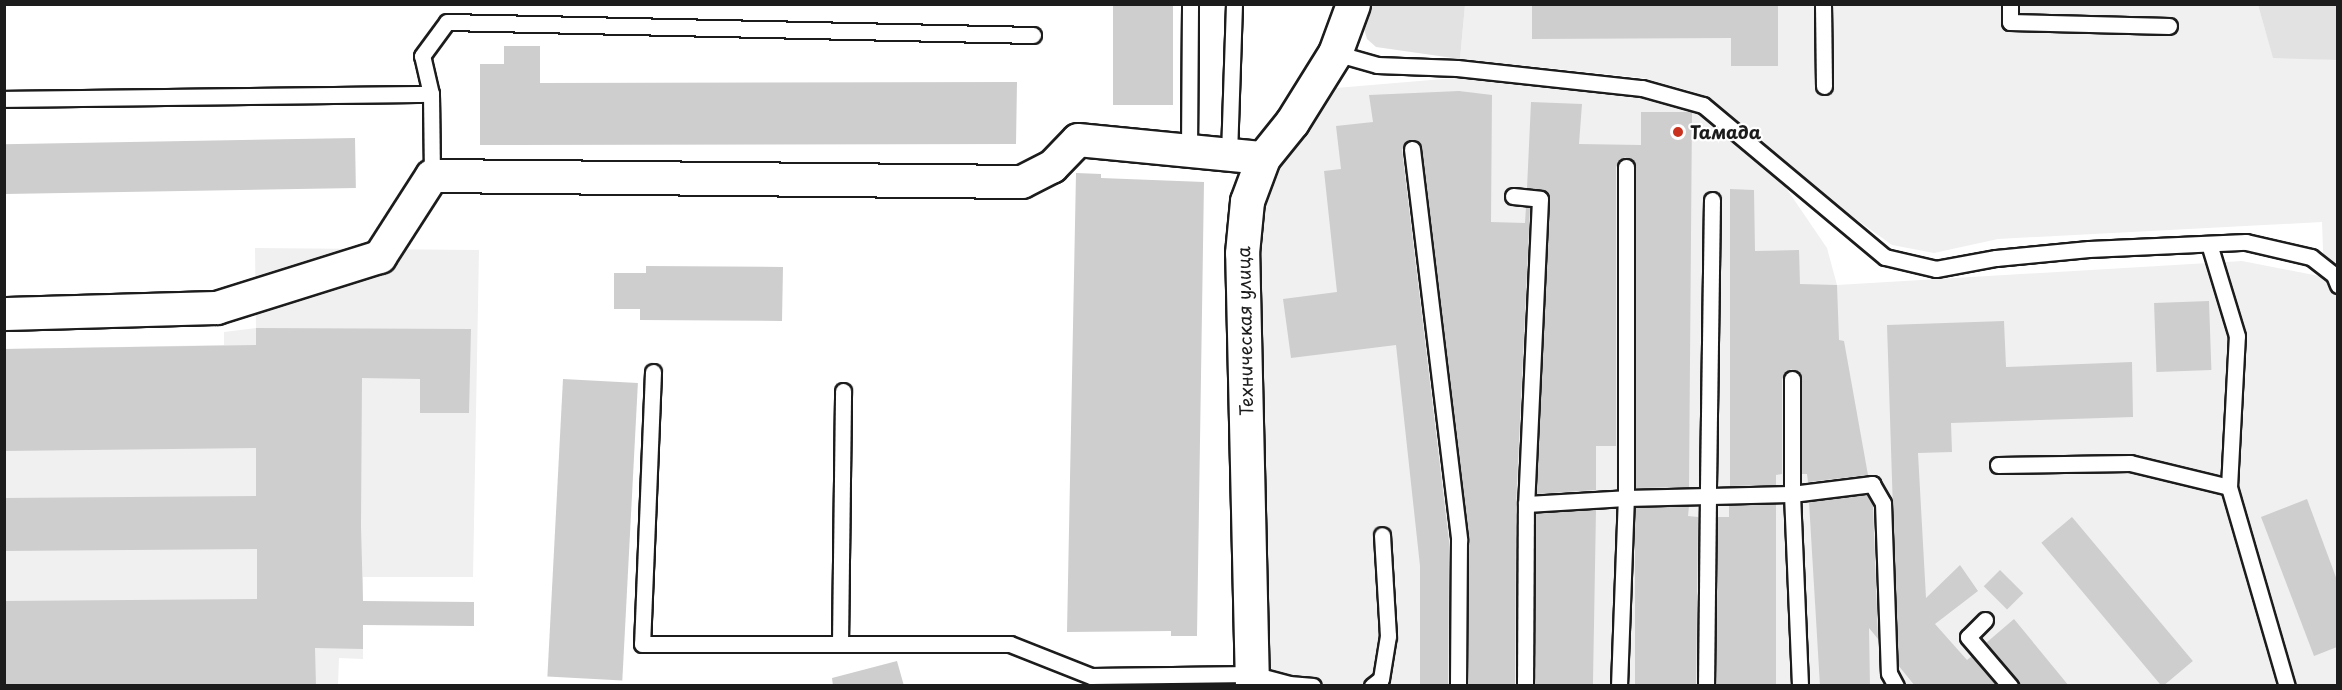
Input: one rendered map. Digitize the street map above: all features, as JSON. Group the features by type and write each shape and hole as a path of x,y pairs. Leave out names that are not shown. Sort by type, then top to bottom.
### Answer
{"street":[{"name":"Техническая улица","path":"1252,680 1242,253 1247,201 1263,158 1292,122 1335,53 1353,4"},
{"path":"4,314 217,308 380,257 432,176 1022,182 1052,167 1078,140 1263,158"}],"lane":[{"path":"1189,151 1190,4"},
{"path":"1229,155 1234,4"},
{"path":"1823,4 1824,86"},
{"path":"2010,4 2010,22 2169,26"},
{"path":"432,176 431,94 422,56 447,22 1033,35"},
{"path":"1335,53 1377,65 1457,68 1642,88 1703,105 1885,257 1936,269 1996,258 2077,250 2246,242 2311,257 2336,278"},
{"path":"4,99 431,94"},
{"path":"1412,149 1459,540 1458,686"},
{"path":"1619,686 1626,498 1626,167"},
{"path":"1513,196 1539,199 1526,504 1525,686"},
{"path":"1706,686 1712,200"},
{"path":"2210,244 2237,336 2229,488 2287,686"},
{"path":"653,372 642,644 1010,644 1091,675 1252,680 1313,686"},
{"path":"1792,379 1792,494 1800,686"},
{"path":"840,643 843,391"},
{"path":"1998,465 2130,463 2229,488"},
{"path":"1526,504 1626,498 1792,494 1872,484 1883,503 1889,673 1896,686"},
{"path":"1372,686 1381,679 1388,636 1382,535"},
{"path":"1985,620 1968,637 2010,686"}],"shaded area":[{"path":"1369,5 1465,5 1460,59 1376,47 1367,39 1362,22"},
{"path":"1465,5 2258,5 2273,57 2337,60 2337,685 1260,686 1261,214 1268,182 1336,88 1455,78 1638,97 1697,110 1782,182 1827,248 1837,285 2242,261 2324,277 2322,222 1998,239 1934,253 1892,245 1821,194 1701,94 1644,78 1460,59"},
{"path":"2258,5 2337,5 2337,60 2273,58"},
{"path":"255,248 479,250 473,577 363,577 363,659 339,658 338,685 5,685 4,349 224,345 224,332 256,328"}],"building":[{"path":"1113,4 1173,4 1173,105 1113,105"},
{"path":"1532,4 1778,4 1778,66 1731,66 1731,38 1532,39"},
{"path":"504,46 540,46 540,83 1017,82 1016,144 480,145 480,64 504,64"},
{"path":"1459,91 1492,95 1491,222 1525,223 1526,207 1530,208 1516,504 1515,686 1468,686 1469,539 1419,143 1407,141 1402,150 1449,541 1448,686 1420,686 1420,566 1396,345 1291,358 1283,299 1337,292 1324,171 1341,169 1336,126 1373,122 1369,95"},
{"path":"1531,102 1582,104 1579,144 1641,145 1641,112 1692,112 1689,487 1636,488 1636,167 1625,157 1616,167 1616,446 1596,446 1596,490 1536,494 1550,199 1545,191 1527,188"},
{"path":"355,138 356,188 5,194 4,144"},
{"path":"1076,173 1101,174 1101,178 1204,182 1197,636 1171,636 1171,631 1067,632"},
{"path":"1730,189 1754,190 1755,251 1799,250 1800,284 1837,285 1839,340 1844,341 1868,475 1808,482 1807,474 1802,474 1802,379 1791,369 1782,379 1782,474 1776,475 1776,485 1730,486"},
{"path":"646,266 783,267 782,321 640,320 640,309 614,309 614,273 646,273"},
{"path":"2209,301 2211,370 2156,372 2154,303"},
{"path":"2004,321 2006,367 2132,362 2133,417 1951,423 1952,452 1918,453 1926,598 1960,565 1978,591 1935,624 1967,660 1972,656 1997,686 1915,686 1898,665 1887,325"},
{"path":"256,328 471,329 469,413 420,413 420,379 362,378 361,526 363,601 474,602 474,626 363,625 363,649 315,648 316,686 4,686 4,601 257,599 257,549 4,551 4,498 256,496 256,448 4,451 4,349 256,345"},
{"path":"563,379 638,383 622,681 547,677"},
{"path":"1867,494 1873,506 1878,639 1869,628 1870,686 1820,686 1809,502"},
{"path":"2307,499 2337,580 2337,647 2314,656 2261,517"},
{"path":"1776,504 1776,686 1716,686 1718,517 1729,517 1729,505"},
{"path":"1689,506 1688,516 1698,517 1696,686 1635,686 1635,508"},
{"path":"1536,509 1596,510 1593,686 1533,685"},
{"path":"2072,517 2193,661 2162,686 2041,543"},
{"path":"2000,570 2023,593 2007,610 1984,586"},
{"path":"2014,619 2069,686 2020,686 1986,643"},
{"path":"897,661 904,686 833,686 832,678"}],"place":[{"name":"Тамада","path":"1678,132"}]}
